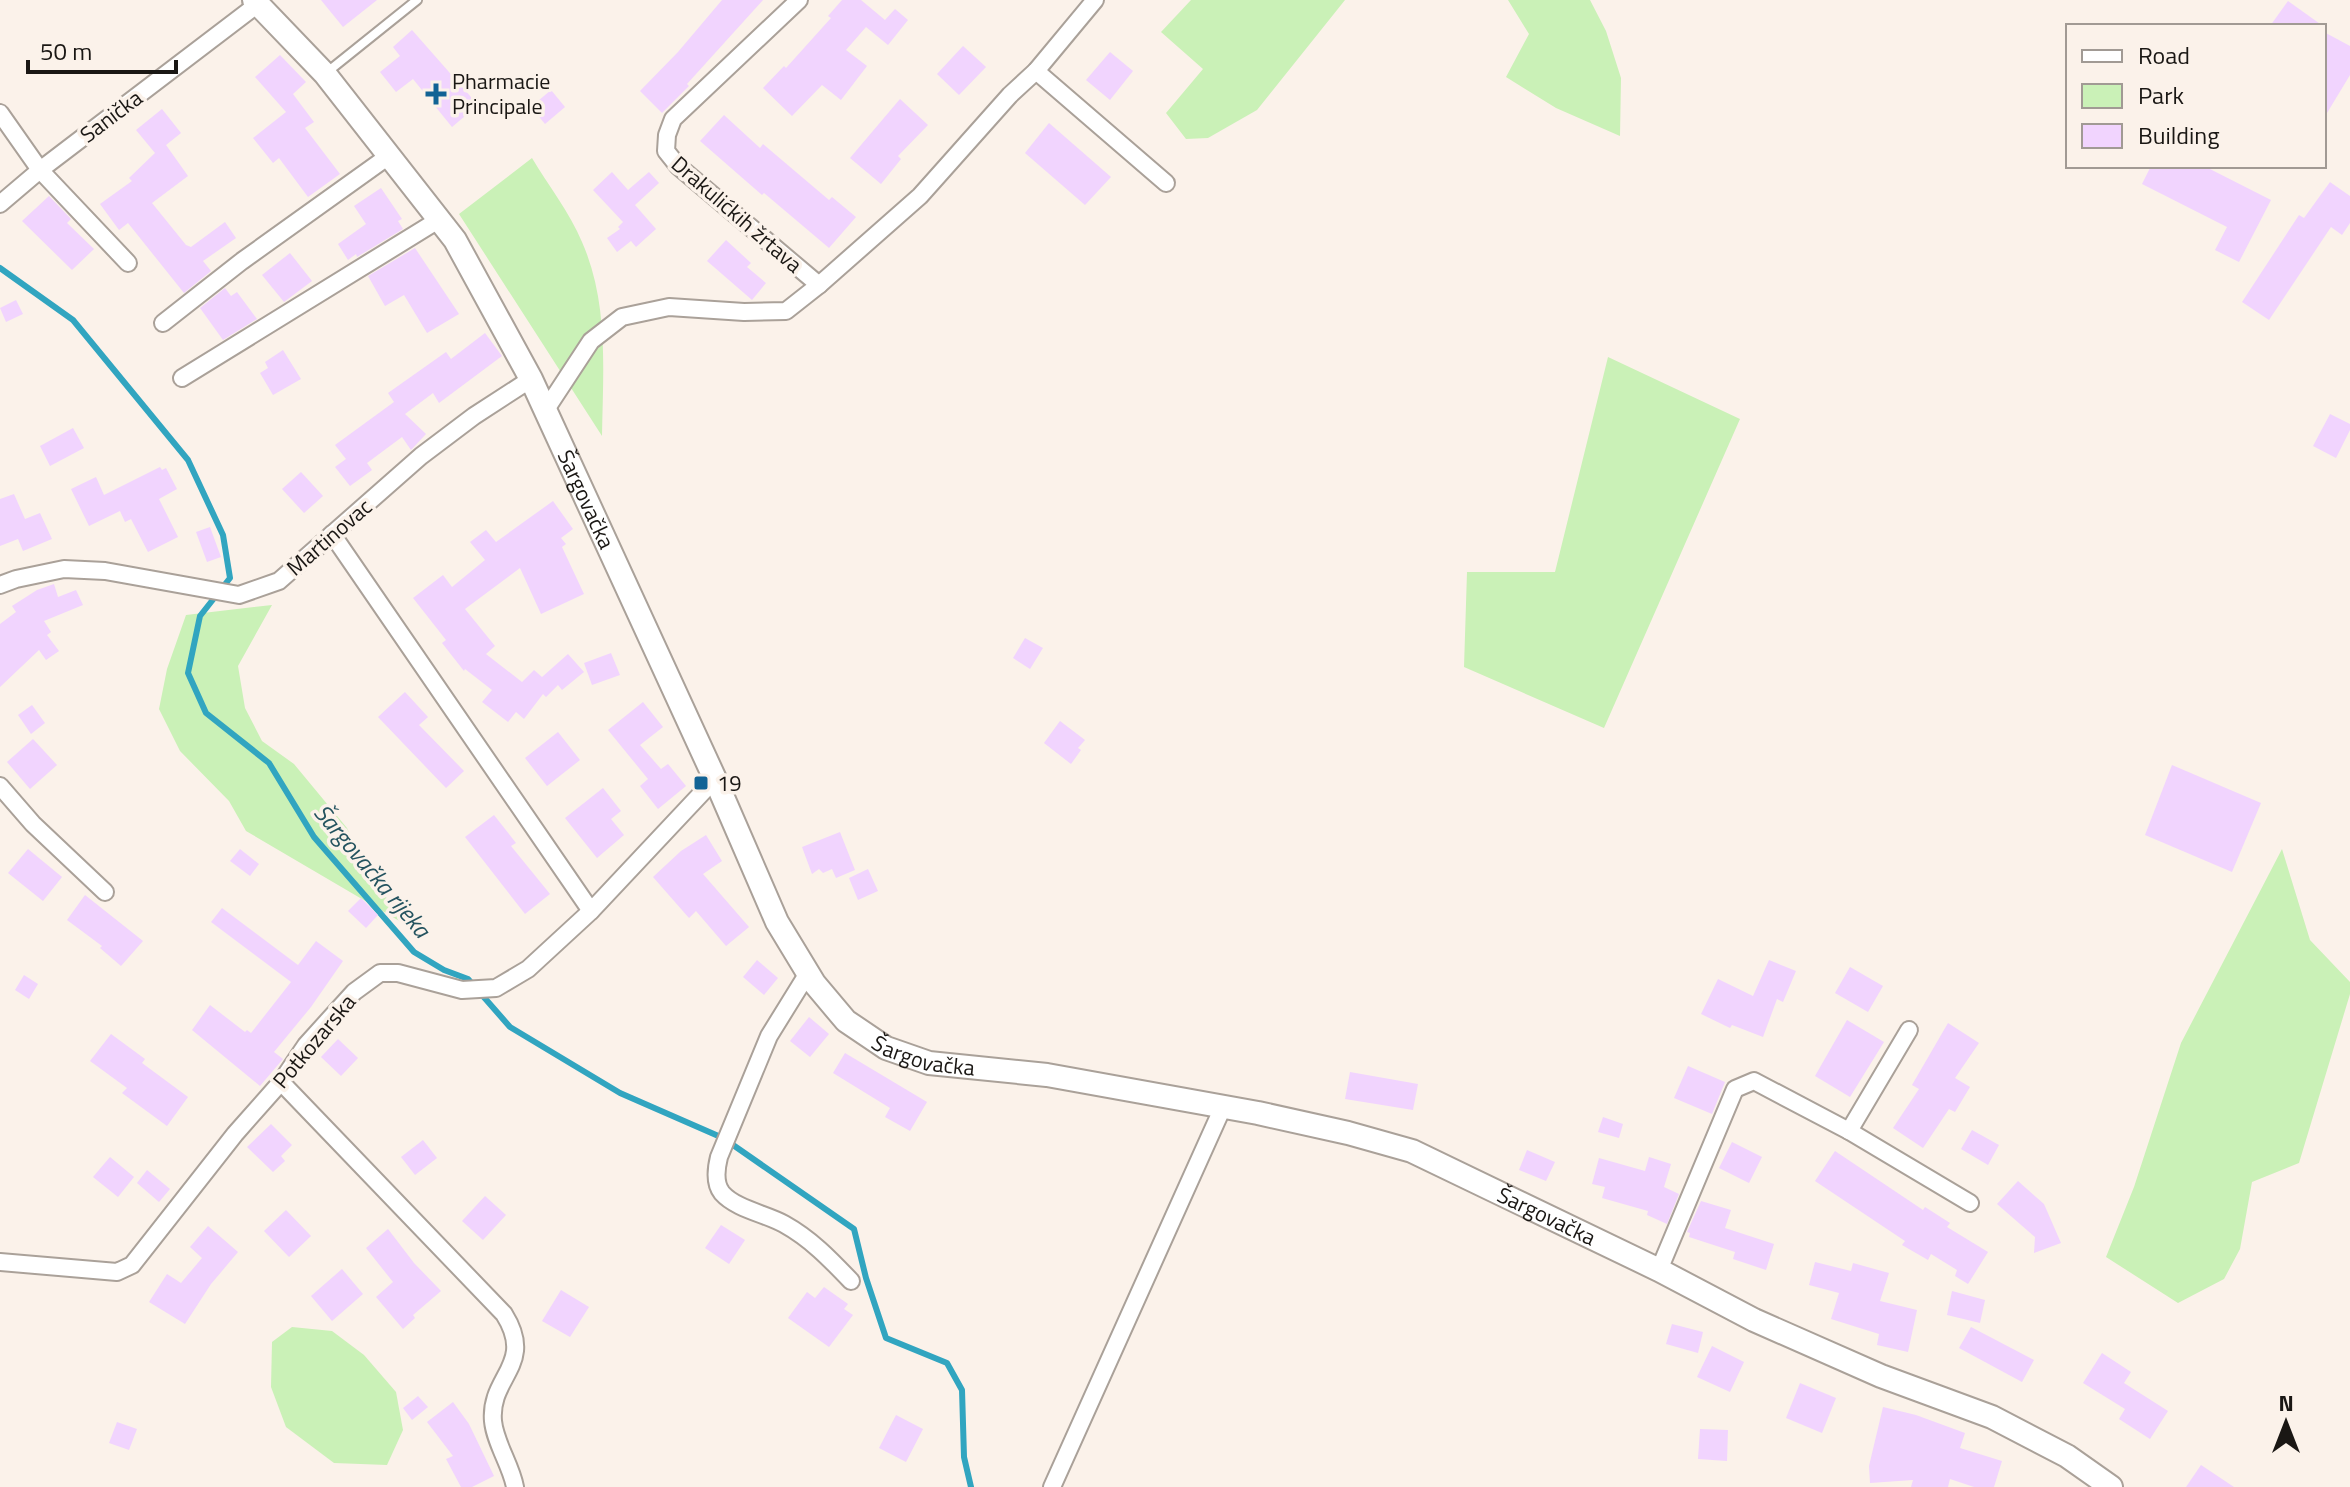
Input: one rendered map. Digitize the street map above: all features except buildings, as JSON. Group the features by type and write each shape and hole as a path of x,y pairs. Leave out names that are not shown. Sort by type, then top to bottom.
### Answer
{"street":[{"name":"Drakulićkih žrtava","path":"799,0 673,119 667,135 666,151 678,166 819,285"},
{"name":"Drakulićkih žrtava","path":"545,411 591,341 622,317 669,307 744,312 786,311 920,196 1010,95 1036,71 1095,0"},
{"name":"Šargovačka","path":"256,2 325,74 455,240 531,379 715,779 777,922 808,973 846,1021 886,1048 929,1063 1047,1075 1223,1107 1348,1133 1412,1151 1659,1270 1754,1320 1881,1376 1992,1417 2067,1456 2111,1487"},
{"name":"Sanička","path":"0,204 256,2"},
{"path":"1036,71 1166,183"},
{"path":"0,113 40,170 128,263"},
{"path":"163,323 242,261 390,155"},
{"path":"182,378 440,219"},
{"name":"Martinovac","path":"0,585 64,569 105,571 239,595 279,581 421,456 531,379"},
{"path":"332,534 591,911"},
{"name":"Potkozarska","path":"0,1262 117,1272 132,1265 235,1134 281,1082 306,1045 354,992 380,973 398,973 462,990 496,988 528,969 591,911 715,779"},
{"path":"0,786 33,824 105,892"},
{"path":"808,973 769,1036 719,1157 717,1186 724,1196 784,1224 818,1247 851,1281"},
{"path":"1849,1131 1909,1030"},
{"path":"1659,1270 1735,1089 1754,1081 1849,1131 1970,1203"},
{"path":"281,1082 504,1314 516,1333 516,1353 493,1403 493,1424 515,1487"},
{"path":"1052,1487 1223,1107"}],"lane":[{"path":"325,74 417,0"}],"green space":[{"path":"1191,0 1345,0 1257,110 1208,138 1186,139 1166,113 1203,69 1161,32"},
{"path":"1508,0 1590,0 1606,31 1621,78 1620,136 1556,108 1506,77 1529,34"},
{"path":"532,158 577,231 591,265 602,338 602,436 459,214"},
{"path":"1608,357 1740,419 1604,728 1464,667 1467,572 1555,572"},
{"path":"272,605 238,666 245,708 262,741 294,764 347,828 368,876 413,929 246,831 229,801 180,751 159,709 167,669 186,615"},
{"path":"2282,849 2310,940 2350,982 2350,994 2299,1163 2252,1182 2240,1249 2224,1279 2178,1303 2106,1257 2134,1187 2181,1043"},
{"path":"292,1327 332,1331 364,1355 396,1392 403,1430 387,1465 334,1463 286,1427 271,1387 272,1342"}],"waterway":[{"name":"Šargovačka rijeka","path":"0,268 73,320 188,460 223,535 230,578 200,616 188,673 206,713 269,763 314,837 414,952 444,970 468,979 510,1027 620,1093 723,1138 854,1229 886,1338 947,1363 962,1390 964,1457 971,1487"}],"place":[{"name":"Pharmacie Principale","path":"436,94"},
{"name":"19","path":"701,783"}]}
